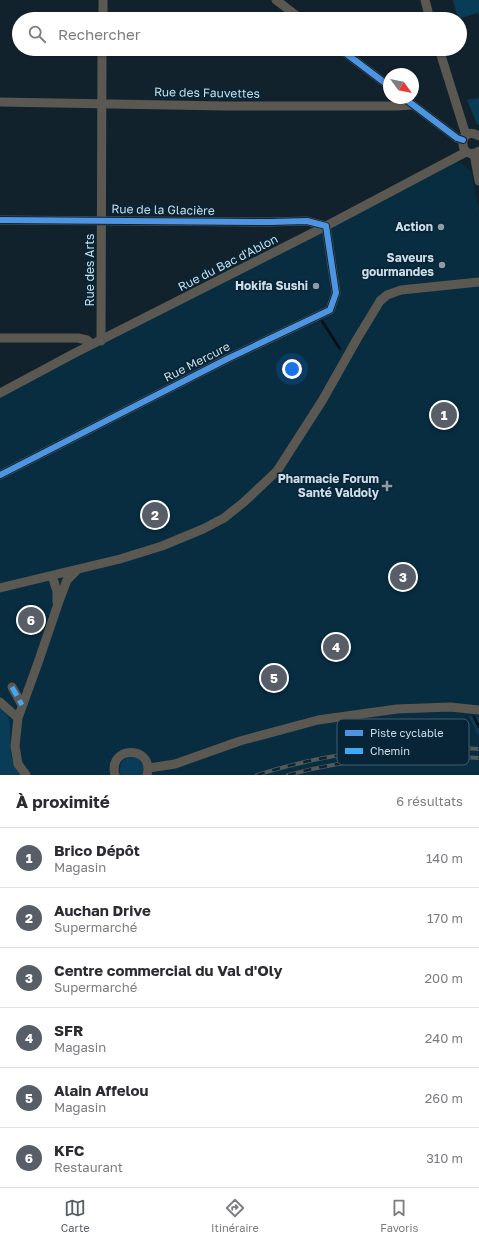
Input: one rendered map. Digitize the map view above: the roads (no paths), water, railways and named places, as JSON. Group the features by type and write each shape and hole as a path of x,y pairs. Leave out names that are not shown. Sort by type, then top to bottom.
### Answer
{"street":[{"path":"102,12 103,0"},
{"path":"276,0 292,12"},
{"path":"425,0 428,12"},
{"name":"Rue des Arts","path":"96,343 101,220 102,56"},
{"path":"349,56 383,81"},
{"path":"441,56 465,137 462,146 473,152 479,180"},
{"name":"Rue des Fauvettes","path":"0,102 225,106 413,105"},
{"path":"413,105 457,138 465,137 474,133 479,136"},
{"name":"Rue du Bac d'Ablon","path":"0,392 473,152"},
{"name":"Rue de la Glacière","path":"0,220 307,221 326,226"},
{"path":"296,221 306,237"},
{"name":"Rue Mercure","path":"0,475 226,359 330,310 336,294 326,226"},
{"path":"0,588 77,570 162,546 203,529 224,518 277,471 322,401 352,346 380,301 387,295 405,289 479,282"},
{"path":"0,338 78,338 96,343"},
{"path":"26,775 18,764 15,746 18,718 67,580 77,570"},
{"path":"52,576 57,591 58,604"},
{"path":"12,687 22,705"},
{"path":"0,702 18,718"},
{"path":"113,774 114,766 120,756 129,752 135,752 144,757 148,772 240,741 318,720 397,709 450,707 479,710"}],"waterway":[{"path":"322,321 340,349"},
{"path":"474,717 479,727"}],"railway":[{"path":"469,749 479,749"},
{"path":"257,775 284,767 337,755"},
{"path":"469,758 479,758"},
{"path":"288,775 337,764"}],"place":[{"name":"Action","path":"441,227"},
{"name":"Saveurs gourmandes","path":"442,265"},
{"name":"Hokifa Sushi","path":"316,286"},
{"name":"Brico Dépôt","path":"444,415"},
{"name":"Pharmacie Forum Santé Valdoly","path":"387,486"},
{"name":"Auchan Drive","path":"155,515"},
{"name":"Centre commercial du Val d'Oly","path":"403,577"},
{"name":"KFC","path":"31,620"},
{"name":"SFR","path":"336,647"},
{"name":"Alain Affelou","path":"274,678"}]}
